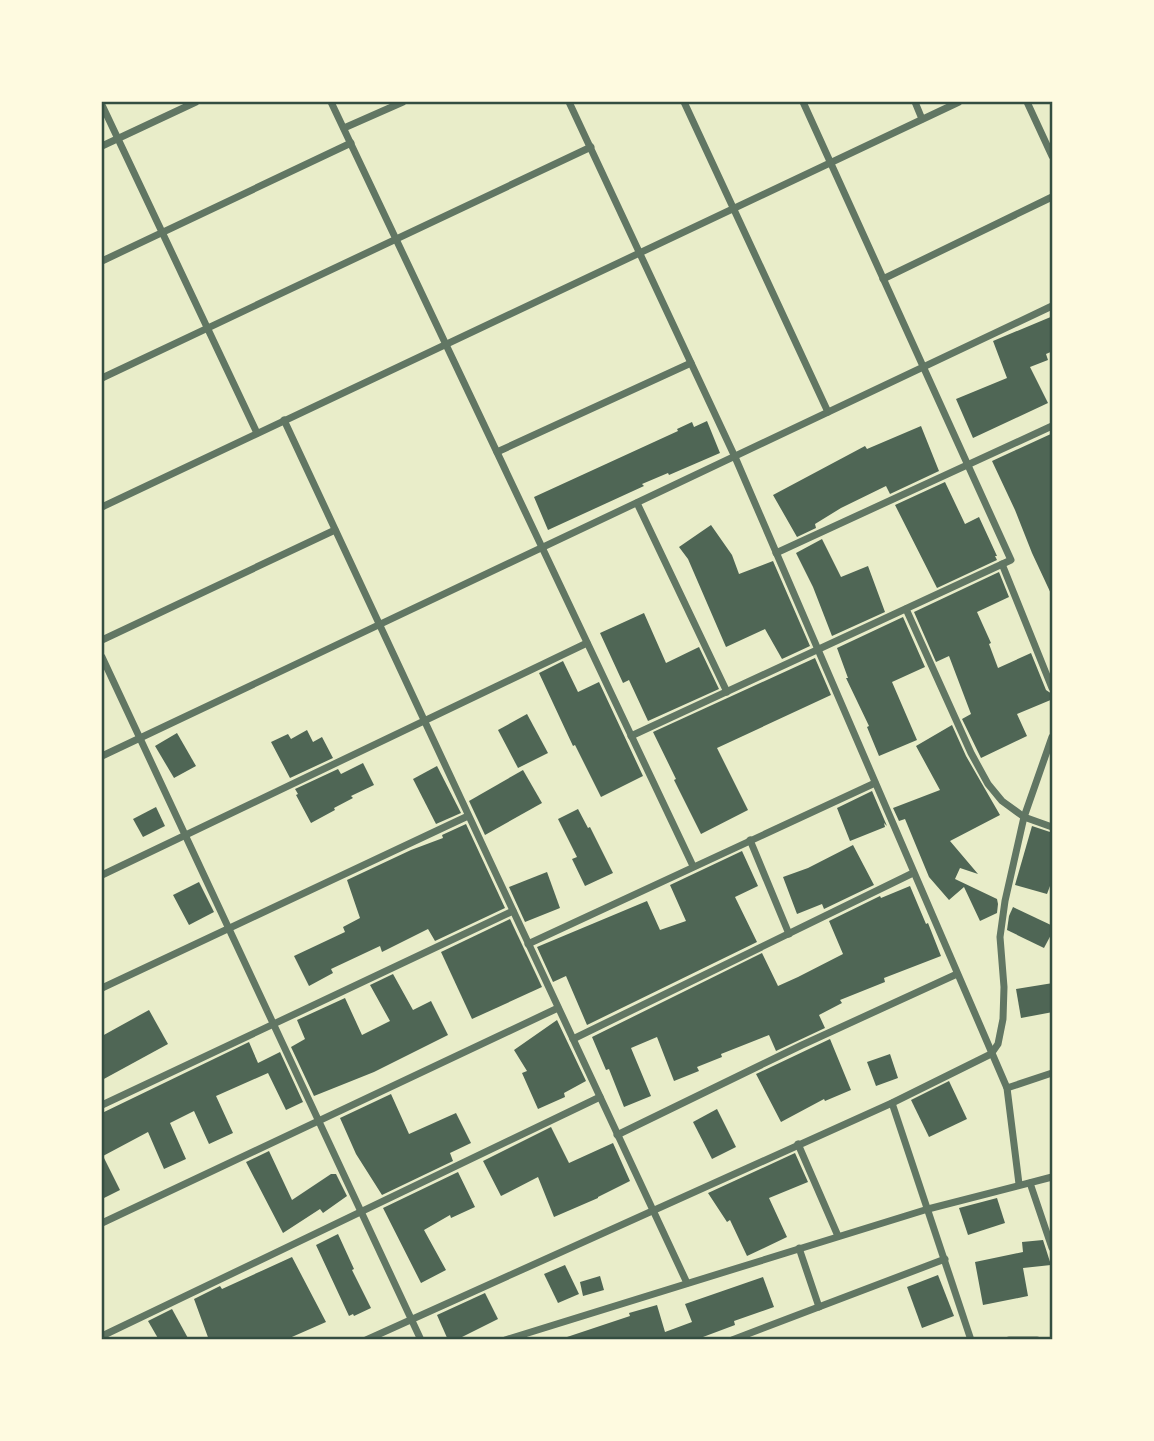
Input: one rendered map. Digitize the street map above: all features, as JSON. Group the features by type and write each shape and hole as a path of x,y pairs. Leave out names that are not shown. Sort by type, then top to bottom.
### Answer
{"street":[{"path":"102,146 196,102"},
{"path":"331,102 692,866"},
{"path":"344,128 403,102"},
{"path":"569,102 735,457 1007,1088 1020,1184"},
{"path":"684,102 828,412"},
{"path":"631,736 1011,560 803,102"},
{"path":"915,102 922,119"},
{"path":"102,506 959,102"},
{"path":"1027,102 1052,156"},
{"path":"102,104 257,433"},
{"path":"102,261 351,142"},
{"path":"102,379 591,147"},
{"path":"883,279 1052,197"},
{"path":"102,756 1052,306"},
{"path":"497,452 691,363"},
{"path":"284,420 687,1283"},
{"path":"776,553 1052,426"},
{"path":"637,503 727,692"},
{"path":"102,640 335,530"},
{"path":"1002,564 1052,688"},
{"path":"906,609 971,753 988,784 1002,801 1024,817 1052,827"},
{"path":"102,875 587,643"},
{"path":"102,657 421,1339"},
{"path":"366,1339 892,1103 991,1054 998,1044 1002,1030 1004,987 1000,937 1005,901 1024,817 1052,737"},
{"path":"528,944 875,783"},
{"path":"102,988 468,816"},
{"path":"750,840 789,934"},
{"path":"573,1040 914,873"},
{"path":"102,1105 513,911"},
{"path":"617,1135 802,1045 957,974"},
{"path":"102,1223 558,1008"},
{"path":"1007,1088 1052,1073"},
{"path":"102,1336 600,1097"},
{"path":"892,1103 971,1339"},
{"path":"798,1144 838,1236"},
{"path":"505,1339 928,1209 1052,1177"},
{"path":"1030,1182 1052,1248"},
{"path":"799,1248 819,1307"},
{"path":"732,1339 945,1259"},
{"path":"534,1330 538,1339"},
{"path":"1009,1339 1037,1339"}],"building":[{"path":"1053,316 1053,351 1046,354 1048,360 1030,367 1048,403 973,438 956,399 1007,378 993,341"},
{"path":"707,421 720,453 642,484 644,486 548,530 534,497 678,431 677,429 692,422 694,427"},
{"path":"921,426 939,471 890,494 886,486 841,508 815,524 816,528 797,537 773,495 865,446 867,449"},
{"path":"1053,433 1053,598 992,461"},
{"path":"945,482 965,524 979,517 997,560 937,588 895,505"},
{"path":"711,525 732,555 739,574 773,561 810,646 782,659 765,629 726,647 688,559 679,547"},
{"path":"822,539 841,577 868,566 885,612 832,636 796,553"},
{"path":"999,572 1009,597 977,612 991,643 989,644 998,668 1031,653 1046,690 1052,694 1053,699 1017,714 1027,736 981,758 962,719 971,714 949,656 936,662 914,612"},
{"path":"644,613 666,663 699,647 719,689 648,721 629,680 623,683 600,633"},
{"path":"903,617 925,667 892,682 917,740 879,756 867,727 869,726 846,678 837,648"},
{"path":"815,658 831,695 717,748 748,810 701,834 653,732"},
{"path":"563,661 578,692 599,682 643,776 601,797 575,745 573,746 539,673"},
{"path":"527,714 548,753 518,768 498,730"},
{"path":"952,725 966,756 1000,815 950,841 978,874 960,868 955,879 997,899 997,913 980,921 964,887 949,900 929,877 905,819 899,821 893,808 940,790 916,746"},
{"path":"307,730 313,742 322,737 333,758 290,778 271,742 288,734 291,739"},
{"path":"177,733 196,766 174,778 155,746"},
{"path":"363,763 374,785 351,796 353,798 311,823 295,789 338,769 341,774"},
{"path":"437,766 461,813 436,824 413,779"},
{"path":"523,770 542,803 485,835 469,801"},
{"path":"872,791 887,826 884,823 885,827 850,841 837,808"},
{"path":"156,807 165,826 143,837 133,819"},
{"path":"578,809 613,873 585,886 572,859 577,857 558,819"},
{"path":"466,824 505,908 435,941 428,929 382,952 380,946 331,969 333,973 309,986 294,956 345,932 343,927 360,918 347,880 443,838 442,835"},
{"path":"1032,826 1053,833 1053,878 1047,894 1015,885"},
{"path":"853,845 874,885 824,909 822,904 797,914 783,877 808,868"},
{"path":"742,851 758,886 735,897 757,942 587,1025 566,976 553,982 537,947 647,901 660,930 686,921 670,885"},
{"path":"547,872 560,908 525,922 509,887"},
{"path":"199,882 214,912 189,925 173,895"},
{"path":"910,886 941,956 884,978 885,982 840,1000 842,1003 819,1015 825,1028 776,1051 769,1035 721,1054 722,1057 697,1067 699,1071 674,1081 657,1037 631,1048 651,1096 624,1107 609,1069 606,1070 592,1037 762,953 778,986 798,977 843,954 829,921 880,896 881,898"},
{"path":"1013,907 1053,926 1044,948 1007,930"},
{"path":"510,919 542,987 472,1019 441,952"},
{"path":"393,974 413,1010 431,1001 448,1035 374,1072 314,1096 291,1047 305,1039 297,1020 345,998 362,1035 390,1021 370,985"},
{"path":"1053,983 1053,1012 1021,1018 1016,989"},
{"path":"149,1010 168,1044 102,1080 102,1036"},
{"path":"557,1020 586,1081 564,1093 565,1097 538,1109 522,1073 527,1071 514,1050"},
{"path":"830,1039 851,1090 825,1101 824,1099 781,1122 756,1074"},
{"path":"249,1042 258,1063 280,1052 303,1102 286,1110 268,1073 216,1096 233,1133 209,1144 194,1111 170,1123 186,1159 164,1169 148,1132 103,1156 120,1190 102,1199 102,1113"},
{"path":"890,1054 898,1078 876,1086 867,1062"},
{"path":"949,1081 967,1119 929,1137 911,1100"},
{"path":"391,1094 409,1134 456,1113 471,1143 450,1153 453,1161 382,1195 356,1154 340,1118"},
{"path":"717,1109 736,1147 712,1159 693,1122"},
{"path":"551,1127 569,1163 613,1143 630,1181 554,1217 538,1177 501,1196 483,1161"},
{"path":"269,1151 292,1200 331,1174 336,1174 347,1196 323,1213 320,1209 283,1233 246,1162"},
{"path":"795,1153 808,1182 769,1198 787,1237 747,1256 730,1220 727,1222 708,1193"},
{"path":"458,1172 475,1207 451,1218 450,1215 424,1230 446,1270 421,1283 383,1208"},
{"path":"997,1198 1005,1223 968,1235 959,1208"},
{"path":"338,1234 371,1308 354,1316 349,1316 316,1245"},
{"path":"1043,1240 1051,1265 1023,1268 1028,1296 983,1305 975,1262 1023,1252 1022,1242"},
{"path":"292,1257 326,1322 285,1340 209,1340 194,1299"},
{"path":"565,1265 579,1294 558,1303 544,1274"},
{"path":"938,1275 954,1316 922,1328 907,1287"},
{"path":"600,1276 604,1290 583,1296 580,1282"},
{"path":"763,1277 774,1307 734,1321 735,1325 695,1340 568,1340 567,1337 657,1305 665,1332 692,1322 685,1304"},
{"path":"485,1293 498,1319 456,1340 448,1340 437,1315"},
{"path":"172,1309 189,1340 159,1340 148,1321"}]}
